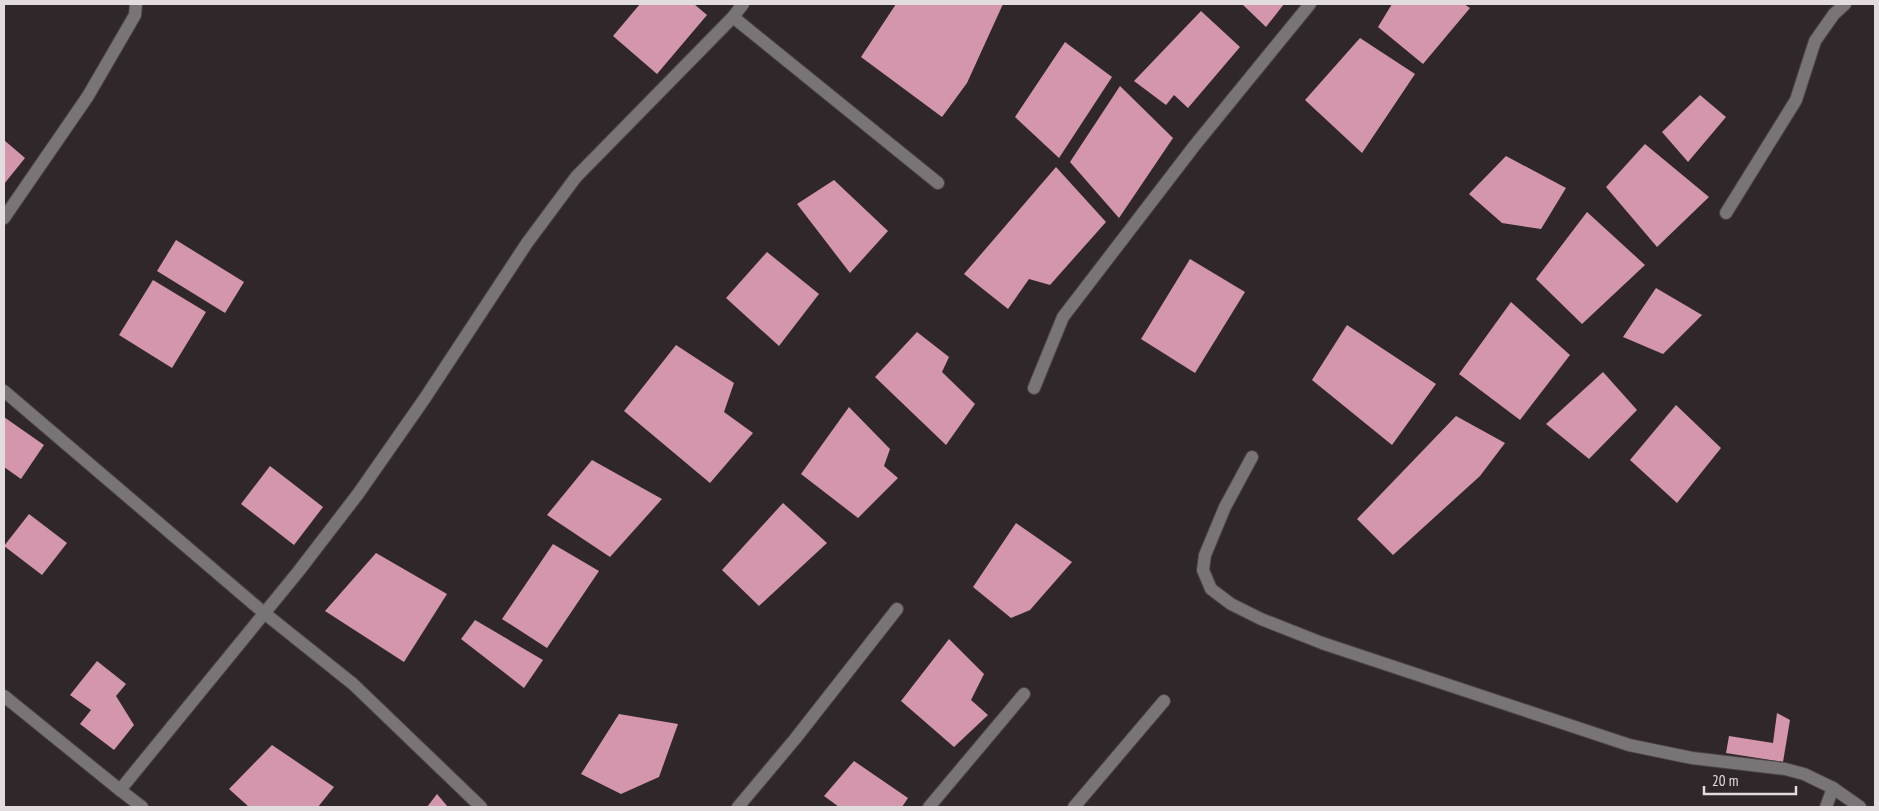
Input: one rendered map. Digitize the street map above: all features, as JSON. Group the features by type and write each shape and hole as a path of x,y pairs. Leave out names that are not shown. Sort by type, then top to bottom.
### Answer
{"street":[{"path":"4,218 88,96 134,15 136,4"},
{"path":"120,790 263,612 298,572 358,494 425,398 527,244 576,177 733,17 743,4"},
{"path":"1034,388 1063,317 1195,145 1310,4"},
{"path":"1726,213 1796,100 1815,41 1834,14 1845,4"},
{"path":"733,17 938,183"},
{"path":"4,391 263,612 353,684 481,807"},
{"path":"1252,457 1225,507 1205,555 1203,570 1211,589 1231,604 1262,619 1322,643 1629,745 1692,758 1785,769 1804,774 1833,788 1860,807"},
{"path":"738,807 795,739 897,610"},
{"path":"929,807 1024,694"},
{"path":"4,696 142,807"},
{"path":"1074,807 1164,701"},
{"path":"1826,807 1833,788"}],"building":[{"path":"640,4 694,4 707,15 657,74 613,36"},
{"path":"896,4 1003,4 967,83 942,117 861,57"},
{"path":"1242,4 1284,4 1266,27"},
{"path":"1392,4 1464,4 1470,8 1423,64 1378,27"},
{"path":"1201,11 1240,47 1188,108 1174,95 1166,105 1134,81"},
{"path":"1360,38 1415,74 1362,153 1305,100"},
{"path":"1065,42 1112,77 1059,158 1015,117"},
{"path":"1120,86 1173,138 1119,218 1070,162"},
{"path":"1700,95 1726,117 1688,162 1662,132"},
{"path":"4,140 25,158 4,184"},
{"path":"1645,144 1709,197 1657,247 1606,187"},
{"path":"1506,156 1566,188 1541,229 1502,223 1469,194"},
{"path":"1056,167 1106,222 1050,285 1029,279 1008,309 964,274"},
{"path":"834,180 888,231 850,273 797,204"},
{"path":"1587,212 1645,265 1582,324 1536,279"},
{"path":"176,240 244,282 225,313 157,271"},
{"path":"767,252 819,294 779,346 726,298"},
{"path":"1190,259 1245,292 1195,373 1141,339"},
{"path":"153,280 206,312 172,368 119,335"},
{"path":"1656,288 1702,315 1663,354 1623,337"},
{"path":"1511,302 1570,355 1520,420 1459,374"},
{"path":"1347,325 1436,384 1392,445 1312,380"},
{"path":"917,332 949,357 942,372 975,404 946,445 875,377"},
{"path":"676,345 734,383 724,412 753,433 710,483 624,411"},
{"path":"1603,372 1637,410 1589,459 1546,424"},
{"path":"1676,405 1721,448 1677,503 1630,460"},
{"path":"849,407 890,449 884,466 898,478 858,518 801,474"},
{"path":"1456,416 1505,443 1480,476 1393,555 1357,519"},
{"path":"4,417 44,445 21,479 4,467"},
{"path":"592,460 662,499 610,557 547,515"},
{"path":"270,466 323,507 294,545 241,504"},
{"path":"783,503 827,543 759,606 722,570"},
{"path":"29,514 67,543 42,575 4,546"},
{"path":"1016,523 1072,562 1030,610 1011,618 973,587"},
{"path":"553,544 599,571 547,648 502,619"},
{"path":"376,553 447,594 404,662 325,611"},
{"path":"475,620 543,660 524,688 461,639"},
{"path":"949,639 984,674 971,700 988,715 954,747 901,701"},
{"path":"97,661 126,684 116,696 134,725 114,750 80,724 91,710 70,695"},
{"path":"1777,713 1790,720 1783,762 1726,753 1729,736 1773,743"},
{"path":"619,714 678,724 659,777 621,794 581,774"},
{"path":"272,745 334,787 318,807 249,807 229,789"},
{"path":"854,761 908,798 902,807 839,807 824,796"},
{"path":"437,794 448,807 427,807"}]}
